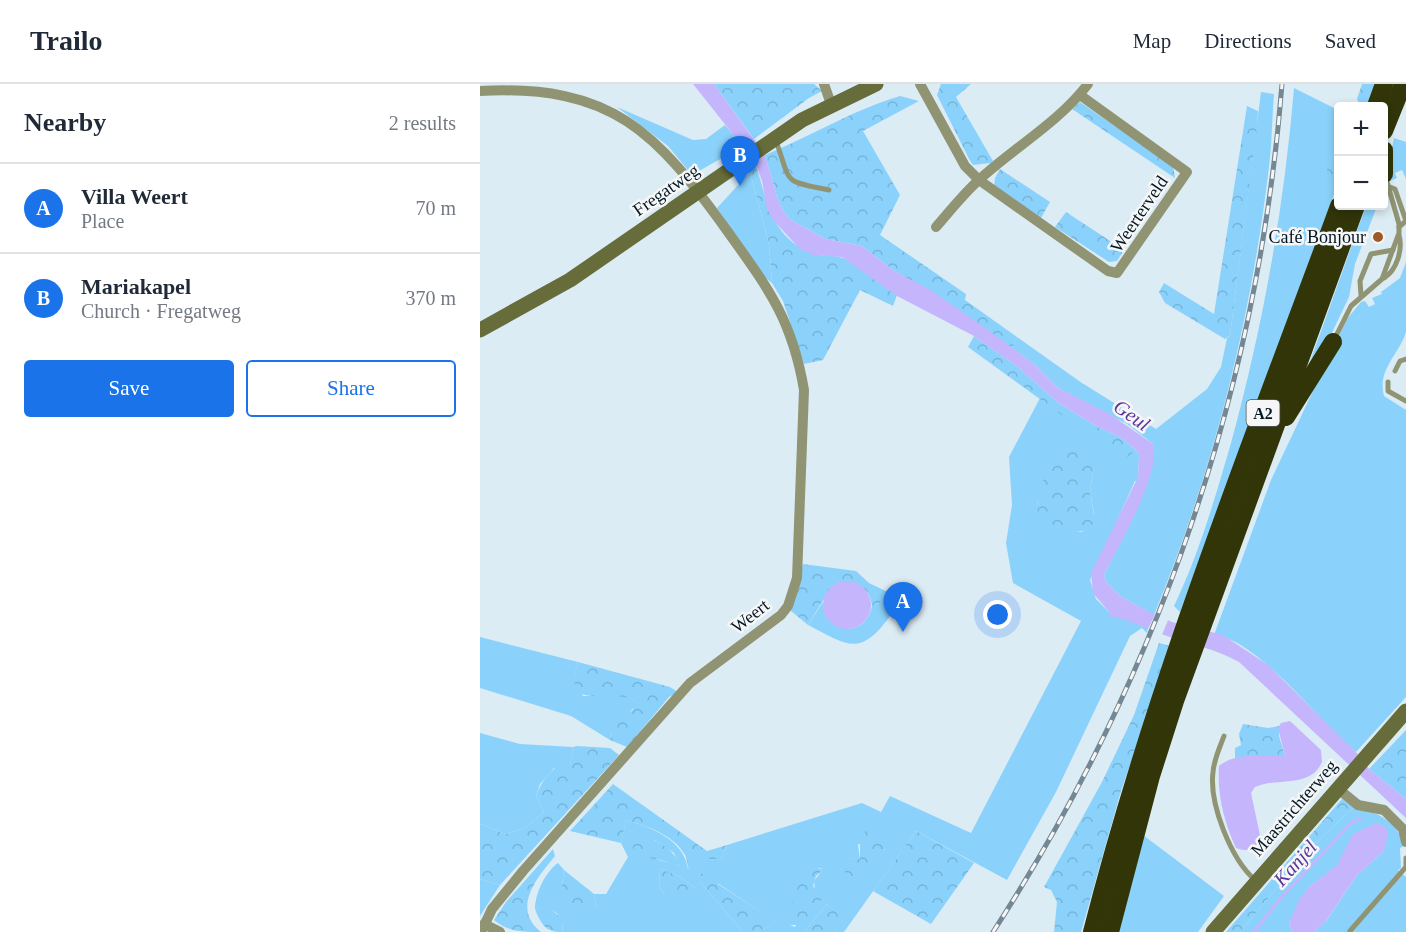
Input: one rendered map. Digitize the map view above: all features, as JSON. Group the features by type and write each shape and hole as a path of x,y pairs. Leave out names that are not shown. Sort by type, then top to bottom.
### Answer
{"highway":[{"path":"1377,102 1384,84"},
{"path":"1388,119 1403,84"},
{"name":"A2","path":"1092,932 1128,799 1186,650 1338,210"},
{"name":"A2","path":"1195,623 1269,443 1355,210"},
{"name":"A2","path":"1269,443 1333,342"},
{"name":"A2","path":"1110,932 1186,650"}],"street":[{"path":"824,84 831,104"},
{"name":"Fregatweg","path":"480,330 570,280 694,186 741,161 769,140 831,104 876,84"},
{"name":"Weerterveld","path":"920,84 965,166 979,180 1108,272 1117,273 1187,171 1080,95"},
{"path":"936,227 979,180 1080,95 1088,84"},
{"name":"Weert","path":"480,91 536,87 563,91 591,99 644,130 665,149 775,299 800,366 804,390 797,578 792,596 781,615 690,683 523,871 492,909 482,928"},
{"name":"Maastrichterweg","path":"1213,932 1406,711"},
{"path":"1337,788 1358,805 1384,810 1403,828 1406,840"},
{"path":"482,928 500,932"}],"lane":[{"path":"769,140 788,178 794,183 829,190"},
{"name":"A2","path":"1333,342 1349,309 1361,295 1391,274 1402,245 1388,187"},
{"name":"A2","path":"1382,279 1399,235"},
{"name":"A2","path":"1361,295 1360,281 1371,254 1393,250"},
{"path":"1395,370 1400,361 1406,359"},
{"path":"1388,382 1388,391 1406,401"},
{"path":"1224,736 1213,773 1214,797 1235,855 1242,867 1256,881"},
{"path":"1350,931 1404,871 1406,858"}],"green space":[{"path":"714,84 814,84 822,91 754,139"},
{"path":"941,84 971,84 956,97 993,161 991,163 973,165 969,159 937,95"},
{"path":"1362,84 1375,84 1368,102 1358,102 1357,99"},
{"path":"1294,88 1334,108 1334,151 1323,184 1334,188 1334,194 1180,612 1174,606 1213,505 1253,355 1271,267"},
{"path":"1261,92 1274,94 1269,167 1252,281 1212,451 1154,615 1120,596 1105,581 1104,575 1137,507 1153,444 1127,424 1058,388 1034,364 1012,348 1017,337 1082,383 1156,429 1207,389 1221,367 1227,338 1230,335"},
{"path":"900,96 919,101 863,131 900,195 880,235 966,294 965,300 1017,337 1012,348 929,290 894,271 862,246 826,239 791,220 778,200 765,155 866,108"},
{"path":"1080,102 1173,166 1175,178 1072,109"},
{"path":"1247,106 1258,111 1257,127 1230,335 1225,339 1165,303 1159,292 1164,283 1214,314"},
{"path":"617,107 693,140 706,139 725,125 743,146 692,175 668,146"},
{"path":"1394,138 1406,142 1406,179 1402,170 1395,173 1397,178 1390,181 1389,163"},
{"path":"1334,150 1334,188 1322,184"},
{"path":"755,162 772,215 786,236 811,253 850,261 897,295 893,306 860,290 823,360 804,364 783,301 772,283 769,244 750,172"},
{"path":"1000,169 1050,202 1041,218 994,187 995,178"},
{"path":"750,172 769,244 772,283 763,276 717,208"},
{"path":"1365,210 1375,210 1355,264 1349,297 1328,341 1306,373"},
{"path":"1066,212 1124,250 1117,261 1109,262 1055,227"},
{"path":"1406,262 1406,332 1386,370 1383,386 1384,396 1406,410 1406,697 1356,752 1268,666 1231,640 1214,635 1271,480 1347,319 1361,302 1365,301 1369,307 1375,304 1372,298 1382,294 1381,292 1400,278"},
{"path":"974,336 1015,365 1060,404 1098,427 1120,437 1136,450 1124,460 968,347"},
{"path":"1040,398 1124,459 1136,450 1139,454 1138,482 1135,481 1090,580 1096,599 1109,612 1109,616 1130,619 1149,629 1147,633 1142,628 1130,636 1056,792 1007,880 916,831 844,932 834,932 844,918 827,904 804,932 755,932 777,923 716,882 700,882 743,932 562,932 561,921 556,912 546,908 535,909 542,884 558,863 564,870 562,886 597,909 594,894 606,894 628,857 621,843 626,820 665,836 680,850 688,869 705,859 721,860 727,845 862,803 881,812 890,796 971,833 1081,621 1013,583 1006,543 1012,505 1009,457","holes":["1052,465 1093,472 1090,492 1094,513 1082,532 1074,532 1056,525 1037,504","655,840 674,853 679,866 636,855","858,844 885,849 841,870 847,858 860,860","819,868 823,869 814,881 815,891 795,927 790,925","660,869 679,876 695,888 665,895 659,886"]},
{"path":"1065,445 1090,461 1093,472 1090,492 1095,521 1089,528 1082,531 1074,532 1057,527 1037,510 1039,494 1050,463 1060,448"},
{"path":"803,564 856,571 869,583 896,596 872,606 869,594 862,587 840,582 830,589 808,625 791,611"},
{"path":"896,596 910,603 899,621 890,616 870,638 861,643 843,642 808,625 823,602 823,607 845,629 855,628 869,616 872,606"},
{"path":"480,637 578,662 574,678 583,696 624,696 634,700 635,706 611,734 610,740 571,716 480,688"},
{"path":"1159,643 1171,646 1121,791 1081,932 1054,932 1057,902 1051,890 1044,887 1102,782 1134,715"},
{"path":"578,662 670,687 678,692 669,697 627,747 610,740 618,722 633,710 634,700 619,696 582,695 575,692 574,678"},
{"path":"1243,724 1268,728 1279,726 1279,736 1285,756 1235,758 1235,748 1241,745 1239,734"},
{"path":"1406,730 1406,799 1369,769"},
{"path":"480,733 520,744 573,747 570,767 554,768 540,784 536,796 544,812 526,827 506,834 480,824"},
{"path":"573,747 610,748 619,755 500,885 480,879 480,824 506,834 526,827 544,812 536,796 544,780 564,762 570,766"},
{"path":"613,784 707,851 727,845 721,860 705,859 691,874 685,855 674,842 651,828 626,820 621,843 570,831"},
{"path":"1342,799 1354,807 1309,849 1240,932 1226,932"},
{"path":"1354,807 1379,815 1391,823 1406,845 1400,848 1401,868 1398,870 1406,877 1406,932 1314,932 1327,920 1357,875 1384,851 1346,851 1338,865 1309,887 1289,923 1292,932 1240,932 1309,849"},
{"path":"634,831 668,848 679,867 661,860 636,856 630,840"},
{"path":"866,831 879,833 885,841 885,848 863,879 858,881 841,869 841,864 847,858 860,859 860,834"},
{"path":"916,831 974,863 931,924 873,891"},
{"path":"1143,835 1224,896 1198,932 1115,932"},
{"path":"553,849 555,856 535,883 528,903 528,913 532,923 541,932 510,929 499,924 494,920 506,902"},
{"path":"708,868 720,870 718,884 778,923 755,932 743,932 700,882 700,875"},
{"path":"796,868 824,869 816,876 813,886 822,899 800,925 790,925"},
{"path":"660,869 679,876 695,888 678,898 665,895 659,886"},
{"path":"564,870 594,894 597,909 575,906 565,898 562,886"},
{"path":"480,879 500,885 480,916"},
{"path":"827,904 845,918 834,932 804,932"},
{"path":"550,908 562,919 562,932 551,931 542,923 535,909"}],"shaded area":[{"path":"693,84 714,84 765,155 778,200 791,220 826,239 862,246 894,271 929,289 984,327 1034,364 1058,388 1110,414 1153,444 1154,457 1145,491 1104,575 1105,581 1120,596 1147,611 1172,622 1223,635 1268,665 1356,752 1369,769 1406,799 1406,818 1239,662 1212,650 1164,635 1124,619 1109,616 1109,612 1093,593 1091,573 1138,481 1139,454 1136,450 1120,437 1098,427 1060,404 1015,365 974,336 897,296 842,257 813,255 800,249 773,220 767,209 762,181 755,162"},
{"path":"842,581 852,581 864,588 871,600 871,610 864,622 852,629 842,629 827,618 823,610 823,600 834,585"},
{"path":"1290,721 1321,750 1322,762 1310,776 1255,787 1251,793 1261,840 1250,849 1236,848 1222,808 1219,766 1234,758 1285,756 1278,728 1281,723"},
{"path":"1376,823 1385,826 1388,834 1384,851 1357,875 1326,921 1314,932 1292,932 1289,923 1299,900 1309,887 1337,865 1353,834"}],"pier":[{"path":"1156,612 1169,618 1161,637 1147,631"}],"waterway":[{"name":"Kanjel","path":"1254,932 1279,900 1353,821 1361,819"}],"railway":[{"path":"993,932 1052,835 1105,734 1151,631 1191,526 1224,418 1250,309 1269,197 1282,84"}],"place":[{"name":"Mariakapel","path":"740,186"},
{"name":"Café Bonjour","path":"1378,237"},
{"name":"Villa Weert","path":"903,632"}],"water label":[{"name":"Geul","path":"1132,415"}]}
